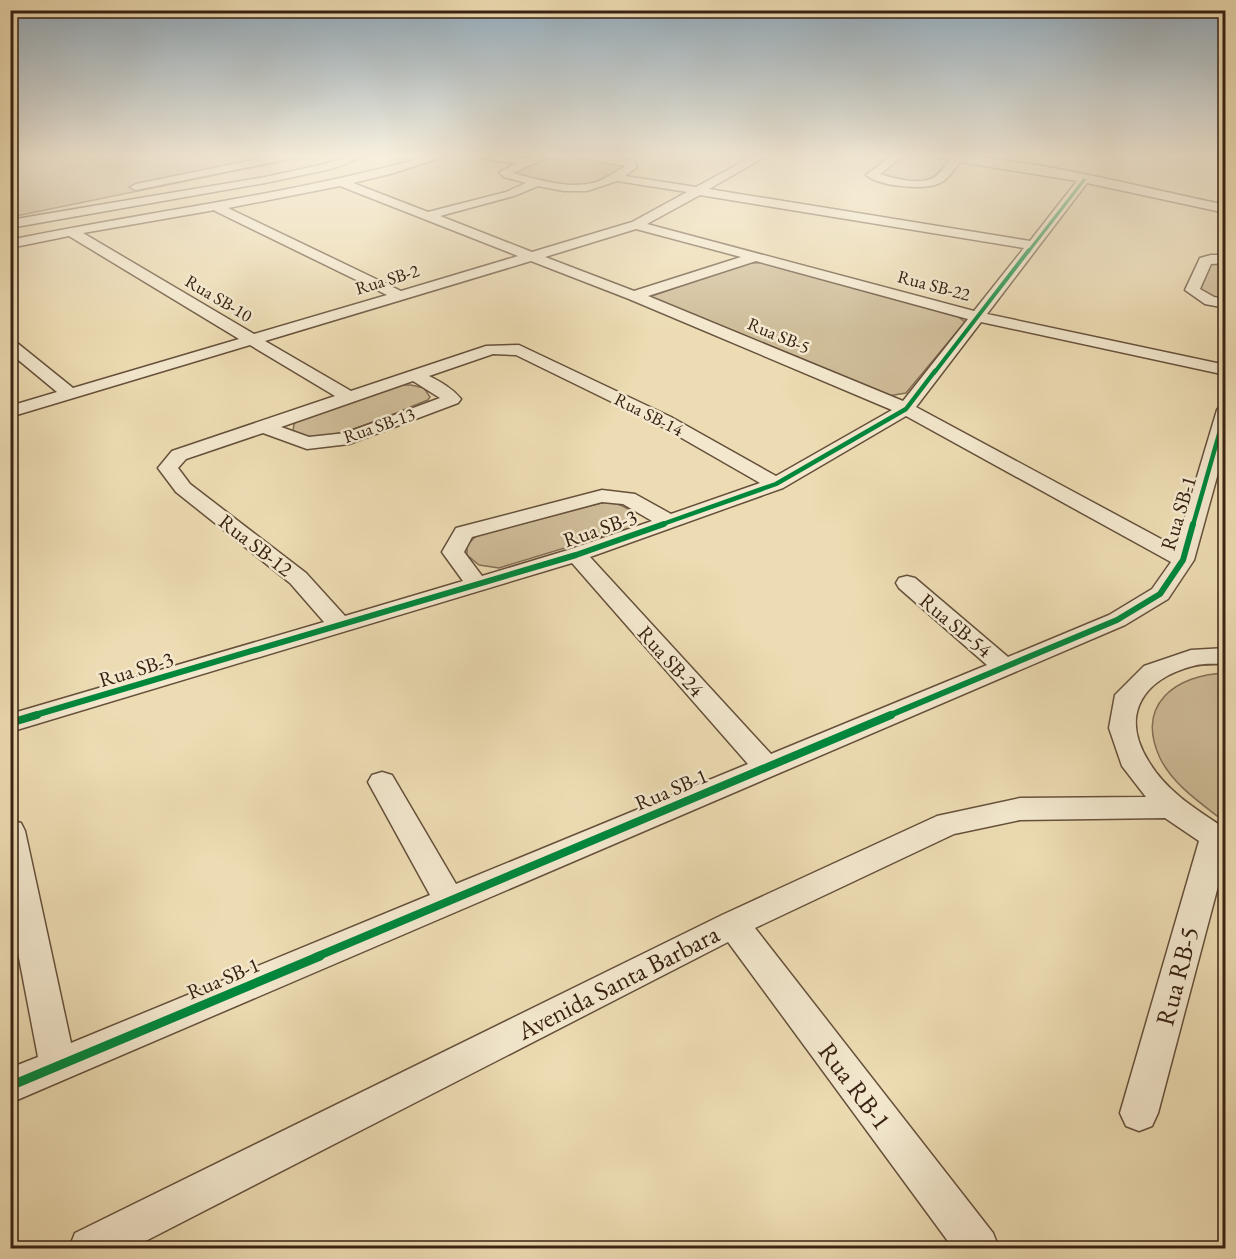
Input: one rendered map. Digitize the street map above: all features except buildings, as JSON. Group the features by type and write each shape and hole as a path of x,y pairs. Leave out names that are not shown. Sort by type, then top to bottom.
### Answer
{"street":[{"path":"10,224 58,214"},
{"path":"10,232 107,214"},
{"path":"10,244 70,231 182,214"},
{"path":"231,214 399,295"},
{"name":"Rua SB-5","path":"420,214 634,296 906,409 1183,560"},
{"path":"426,216 435,214"},
{"name":"Rua SB-2","path":"10,412 636,225 657,214"},
{"path":"838,214 1034,246"},
{"name":"Rua SB-3","path":"10,723 576,555 776,483 906,409 1058,214"},
{"name":"Rua SB-22","path":"636,225 979,317 1226,370"},
{"name":"Rua SB-10","path":"70,231 348,397"},
{"path":"634,296 756,257"},
{"path":"1226,259 1205,261 1192,290 1210,301 1226,304"},
{"path":"10,345 70,394"},
{"name":"Rua SB-13","path":"168,468 179,455 348,397 492,349 519,350"},
{"name":"Rua SB-14","path":"519,350 665,421 776,483"},
{"name":"Rua SB-13","path":"262,426 307,443 349,438 452,399 438,387 414,375"},
{"name":"Rua SB-1","path":"10,1086 1117,620 1160,594 1183,560 1226,410"},
{"name":"Rua SB-12","path":"168,468 183,488 298,578 340,625"},
{"name":"Rua SB-3","path":"477,585 453,552 464,533 602,496 628,498 669,522"},
{"name":"Rua SB-24","path":"576,555 767,767"},
{"name":"Rua SB-54","path":"907,583 1005,667"},
{"path":"1220,842 1171,807 1137,766 1122,728 1128,695 1153,672 1191,658 1226,656"},
{"path":"382,783 449,901"},
{"name":"Avenida Santa Barbara","path":"90,1248 733,924 947,824 1020,809 1171,807"},
{"path":"10,831 58,1065"},
{"name":"Rua RB-5","path":"1139,1113 1220,842"},
{"name":"Rua RB-1","path":"733,924 978,1248"}],"shaded area":[{"path":"11,214 27,214 11,217"},
{"path":"1225,260 1225,300 1211,297 1198,289 1210,261"},
{"path":"747,263 762,263 957,316 965,322 906,393 888,396 649,297"},
{"path":"396,385 424,388 430,397 428,400 379,420 339,433 304,436 293,431 297,420"},
{"path":"605,502 619,504 630,511 635,519 630,528 499,568 479,565 467,555 467,545 476,536"},
{"path":"1226,673 1225,822 1172,777 1160,758 1154,739 1153,722 1157,708 1165,696 1176,687 1207,675"}],"cycle path":[{"path":"10,723 576,555 776,484 906,409 1058,214"},
{"path":"10,1086 1117,620 1160,594 1183,560 1226,410"}]}
